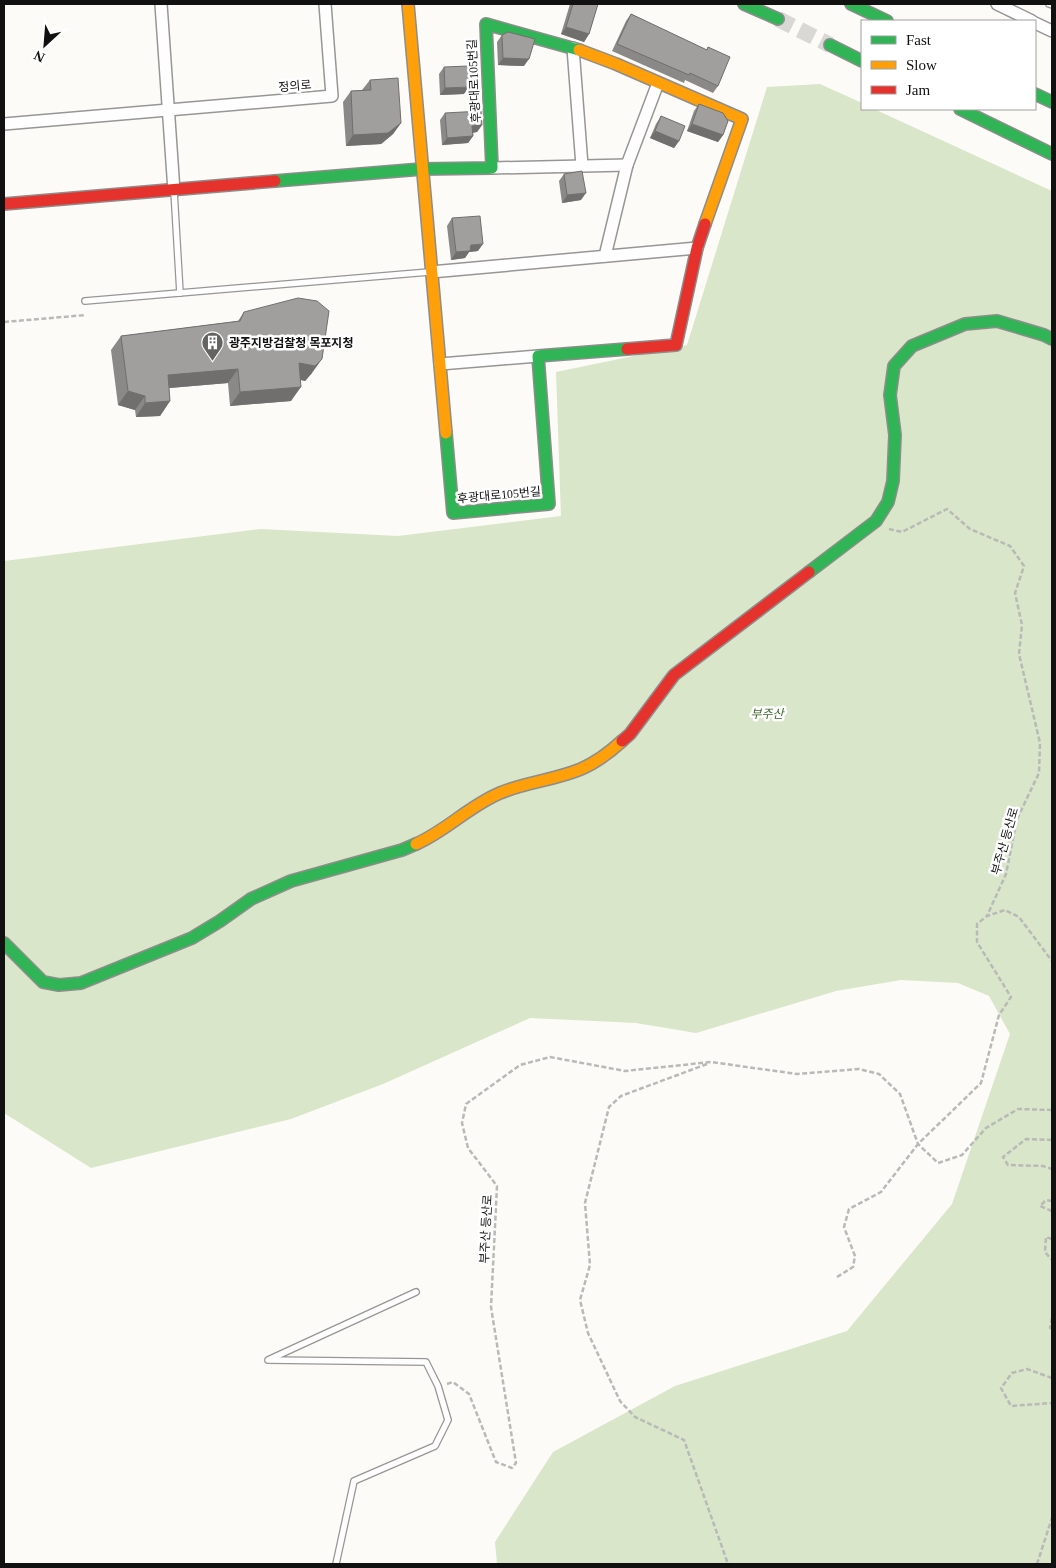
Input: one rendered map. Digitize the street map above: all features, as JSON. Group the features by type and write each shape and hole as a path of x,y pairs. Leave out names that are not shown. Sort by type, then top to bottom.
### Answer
{"street":[{"path":"161,4 174,191"},
{"name":"정의로","path":"4,124 332,96 325,4"},
{"name":"후광대로105번길","path":"408,4 453,514 549,504 538,356"},
{"path":"744,4 778,19"},
{"path":"851,4 885,20"},
{"path":"997,4 1029,20"},
{"path":"1036,23 1052,31"},
{"name":"후광대로105번길","path":"440,364 676,345 696,248 742,119 616,64 573,48 486,24 492,168"},
{"path":"830,45 861,60"},
{"path":"573,48 582,166"},
{"path":"605,256 627,165 658,83"},
{"path":"1036,94 1052,102"},
{"path":"962,110 1052,154"},
{"path":"4,204 422,169 627,165"},
{"path":"431,272 696,248"},
{"path":"4,943 43,982 59,985 81,983 192,938 251,899 291,881 402,850 432,837 477,804 502,792 581,769 611,751 630,734 674,675 876,521 888,502 893,481 895,435 890,395 894,366 912,346 965,324 997,321 1052,339"}],"lane":[{"path":"174,191 180,293"},
{"path":"85,301 431,272"},
{"path":"336,1564 354,1481 434,1446 448,1420 438,1386 426,1362 268,1360 416,1292"}],"path":[{"path":"4,322 86,316"},
{"name":"부주산 등산로","path":"837,1277 853,1267 855,1256 844,1227 849,1209 881,1192 918,1144 980,1083 999,1015 1012,997 977,942 977,924 987,916 1006,874 1017,819 1039,773 1040,743 1018,654 1022,625 1015,593 1024,566 1010,546 970,529 947,509 902,532 891,531 876,521"},
{"path":"987,916 1005,910 1019,916 1052,961"},
{"name":"부주산 등산로","path":"438,1386 453,1382 469,1394 496,1462 512,1468 516,1463 491,1307 497,1186 468,1148 462,1123 466,1104 520,1065 550,1057 625,1071 711,1062 797,1074 859,1069 879,1074 900,1094 918,1144 938,1163 962,1155 986,1128 1018,1109 1052,1110"},
{"name":"부주산 등산로","path":"711,1062 621,1096 609,1108 586,1203 590,1266 580,1300 588,1333 620,1402 635,1417 684,1440 728,1564"},
{"path":"1052,1140 1026,1139 1003,1157 1008,1165 1042,1166 1052,1169"},
{"path":"1052,1201 1046,1200 1040,1206 1052,1211"},
{"path":"1052,1239 1046,1238 1045,1252 1052,1260"},
{"path":"1052,1318 1050,1328 1052,1329"},
{"path":"1052,1378 1027,1369 1012,1373 1001,1388 1012,1406 1052,1403"},
{"path":"1038,1564 1052,1518"}],"green space":[{"name":"부주산","path":"820,84 861,103 861,110 876,110 1052,191 1052,1564 497,1564 495,1542 553,1452 675,1386 847,1331 952,1204 1010,1034 989,996 958,983 901,980 836,991 696,1033 636,1023 530,1018 383,1084 291,1119 91,1168 4,1113 4,561 261,529 398,536 561,516 556,372 687,345 767,87"}],"building":[{"path":"573,4 598,4 589,34 566,27"},
{"path":"631,14 707,50 708,47 730,57 718,86 617,44"},
{"path":"508,32 535,39 529,59 503,58 502,35"},
{"path":"468,66 469,87 445,88 444,67"},
{"path":"398,78 401,123 388,133 353,135 351,91 371,90 370,80"},
{"path":"699,104 723,113 728,121 723,135 692,124"},
{"path":"481,111 482,125 472,126 473,136 447,138 445,113"},
{"path":"661,116 685,126 679,141 655,131"},
{"path":"582,171 586,193 567,195 564,174"},
{"path":"480,216 483,244 471,245 470,251 456,252 452,218"},
{"name":"광주지방검찰청 목포지청","path":"298,298 317,301 329,311 322,359 315,366 299,363 301,387 240,392 238,369 168,375 170,401 145,403 145,396 128,391 121,336 240,321 244,312"}],"tunnel":[{"path":"778,19 830,45"}],"traffic: fast":[{"path":"744,4 778,19"},
{"path":"851,4 885,20"},
{"path":"275,181 422,169 492,168 486,24 579,50"},
{"path":"830,45 861,60"},
{"path":"1036,94 1052,102"},
{"path":"962,110 1052,154"},
{"path":"809,572 876,521 888,502 893,481 895,435 890,395 894,366 912,346 965,324 997,321 1052,339"},
{"path":"446,433 453,513 549,504 538,356 627,349"},
{"path":"4,943 43,982 59,985 81,983 192,938 251,899 291,881 402,850 416,844"}],"traffic: slow":[{"path":"408,4 446,433"},
{"path":"579,50 616,64 742,119 705,224"},
{"path":"416,844 427,839 489,798 510,789 581,769 592,764 622,741"}],"traffic: jam":[{"path":"4,204 275,181"},
{"path":"627,349 676,345 697,248 705,224"},
{"path":"622,741 630,734 674,675 809,572"}],"place":[{"name":"광주지방검찰청 목포지청","path":"213,362"}]}
